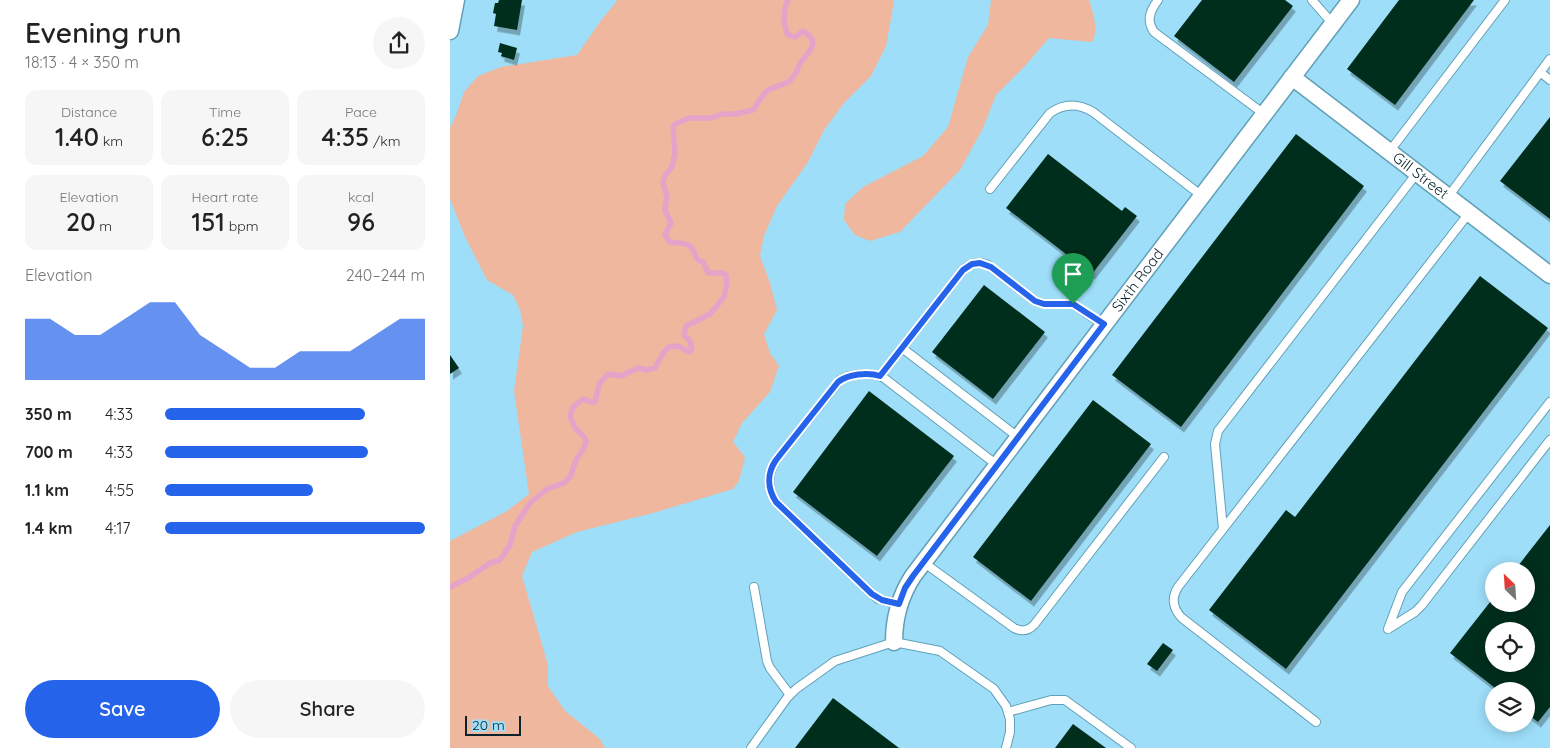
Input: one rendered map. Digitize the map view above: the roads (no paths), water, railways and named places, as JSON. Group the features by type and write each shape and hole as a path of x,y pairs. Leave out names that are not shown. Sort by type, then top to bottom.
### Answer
{"street":[{"path":"450,31 456,0"},
{"name":"Sixth Road","path":"894,642 894,628 899,604 905,588 923,562 1351,0"},
{"name":"Gill Street","path":"1292,77 1550,275"}],"lane":[{"path":"1158,0 1151,10 1149,18 1157,34 1264,114"},
{"path":"1312,0 1333,24"},
{"path":"1389,152 1505,0"},
{"path":"1448,197 1550,59"},
{"path":"1540,72 1550,80"},
{"path":"990,189 1046,118 1062,106 1075,105 1093,112 1202,196"},
{"path":"1223,529 1215,444 1218,430 1417,173"},
{"path":"1316,722 1182,618 1176,612 1174,603 1176,590 1469,213"},
{"path":"880,376 963,270 976,263 991,267 1035,301 1044,304 1073,304 1104,324"},
{"path":"902,348 1018,438"},
{"path":"899,604 882,600 872,594 779,505 773,497 769,483 770,473 774,464 838,382 848,376 873,374 880,376 996,465"},
{"path":"1550,402 1402,592 1388,629 1422,605 1550,440"},
{"path":"923,562 1014,628 1028,630 1034,625 1164,457"},
{"path":"754,587 767,661 790,695"},
{"path":"751,748 790,695 834,661 894,642 942,652 994,689 1003,700 1008,712 1010,732 1006,748"},
{"path":"1008,712 1051,700 1065,700 1131,748"}],"waterway":[{"path":"450,587 468,578 490,563 500,560 510,545 515,526 530,503 547,489 564,483 570,477 576,460 586,442 585,438 575,428 570,416 573,407 583,399 595,402 599,384 608,374 621,376 638,368 646,370 655,368 663,353 669,347 678,346 689,352 692,349 690,341 684,335 686,326 710,314 724,297 727,284 726,275 722,273 708,273 703,262 696,258 693,249 689,245 670,242 665,235 671,223 665,210 667,197 663,183 665,175 672,167 675,153 673,127 675,124 689,118 711,118 723,114 736,114 753,110 767,91 791,80 810,51 813,43 809,35 803,31 795,37 788,35 784,18 788,0"}]}
